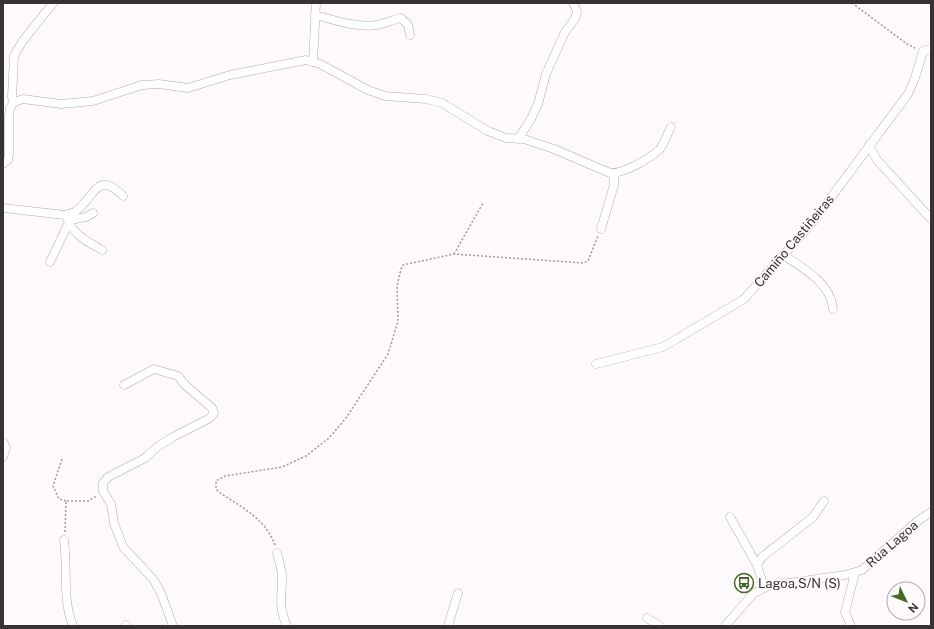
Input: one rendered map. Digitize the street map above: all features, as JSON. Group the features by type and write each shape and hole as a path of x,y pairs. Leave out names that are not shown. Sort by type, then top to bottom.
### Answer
{"street":[{"path":"14,102 12,96 14,56 22,42 53,3"},
{"path":"313,62 316,3"},
{"path":"518,138 533,114 546,74 565,32 575,19 577,11 573,3"},
{"path":"315,16 340,22 365,25 376,25 401,18 408,25 410,35"},
{"path":"922,51 931,49"},
{"name":"Camiño Castiñeiras","path":"596,364 663,347 744,299 812,223 908,94 915,78 922,51"},
{"path":"3,164 8,160 9,116 10,108 14,102 23,99 61,104 93,101 142,84 188,88 230,75 306,60 320,64 368,90 385,96 426,99 442,103 488,131 506,138 518,138 554,149 618,174 659,150 671,127"},
{"path":"870,145 877,160 931,219"},
{"path":"601,229 614,185 614,173"},
{"path":"50,262 67,217 76,211 94,190 102,185 109,184 116,188 123,196"},
{"path":"3,208 67,217 86,217 93,214"},
{"path":"67,217 72,228 87,241 102,250"},
{"path":"783,255 818,281 832,301 833,309"},
{"path":"124,385 154,368 168,372 178,376 185,385 212,408 214,413 210,418 157,447 145,458 108,477 103,483 104,494 110,504 114,523 123,547 153,579 161,593 173,626"},
{"path":"3,442 6,447 3,457"},
{"path":"757,565 762,557 813,517 824,501"},
{"name":"Rúa Lagoa","path":"726,626 753,594 764,588 855,573 873,561 919,520 931,512"},
{"path":"730,517 757,565 764,588"},
{"path":"64,540 67,564 68,614 73,626"},
{"path":"278,553 282,576 280,604 282,615 287,626"},
{"path":"851,626 845,612 855,573"},
{"path":"448,626 458,593"},
{"path":"647,618 660,626"}],"path":[{"path":"852,3 907,44 922,51"},
{"path":"454,254 482,203"},
{"path":"278,553 270,533 261,521 219,492 216,489 216,481 226,476 282,467 306,456 329,438 346,418 388,354 398,321 397,286 401,269 407,263 454,254 583,263 588,261 601,229"},
{"path":"62,459 53,486 59,499 66,501 88,501 104,494"},
{"path":"64,540 66,501"}],"place":[{"name":"Lagoa,S/N (S)","path":"744,583"}]}
